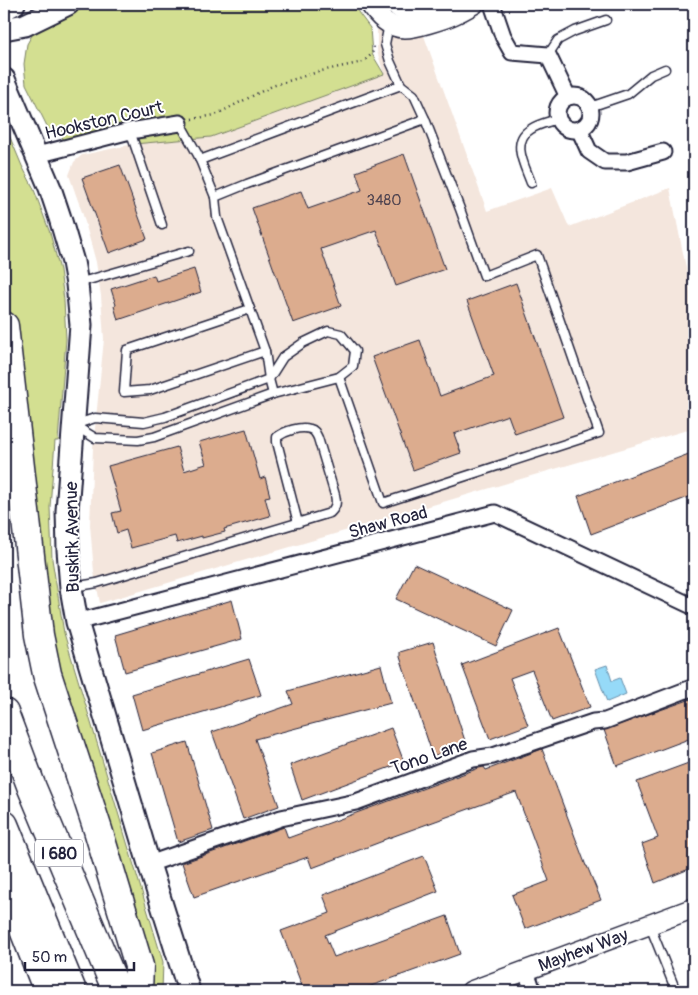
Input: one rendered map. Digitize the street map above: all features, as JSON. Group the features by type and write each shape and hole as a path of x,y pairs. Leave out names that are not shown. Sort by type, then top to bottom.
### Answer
{"highway":[{"path":"4,326 39,635 47,674 95,821 138,966 138,991"},
{"name":"I 680","path":"4,713 32,788 117,991"},
{"name":"I 680","path":"4,825 72,991"},
{"path":"4,879 48,991"}],"main road":[{"path":"4,11 14,4"},
{"path":"4,29 26,24 68,4"},
{"name":"Buskirk Avenue","path":"4,79 37,155 60,218 73,262 76,284 80,325 67,511 71,588 77,622 189,991"}],"street":[{"path":"370,4 376,13 392,18 403,28 414,27 453,15 474,4"},
{"path":"392,18 407,12 419,12 450,4"},
{"path":"492,4 503,36 512,52 548,55 568,97"},
{"path":"568,97 581,97 590,107 591,114 589,120 585,126 579,129 566,129 557,119 556,112 558,106 562,100 568,97"},
{"name":"Hookston Court","path":"37,155 130,131 186,121"},
{"path":"579,129 589,151 605,162 627,162 663,152"},
{"name":"Shaw Road","path":"77,622 495,513 694,607"},
{"name":"Tono Lane","path":"149,864 281,818 356,802 473,759 493,756 593,722 605,722 694,687"},
{"name":"Mayhew Way","path":"472,991 694,908"},
{"path":"526,971 533,991"}],"lane":[{"path":"339,377 383,503 599,433 536,255 484,276 425,118 414,95 401,85 390,61 385,44 392,18"},
{"path":"548,55 558,40 575,30 606,20"},
{"path":"590,107 628,94 651,76 665,69"},
{"path":"200,160 401,85"},
{"path":"215,197 425,118"},
{"path":"531,182 519,150 522,138 530,129 557,119"},
{"path":"186,121 215,197 217,217 265,351 273,394"},
{"path":"130,131 162,225"},
{"path":"76,284 190,251"},
{"path":"250,309 127,350 124,392 150,390 265,351"},
{"path":"328,331 341,334 355,351 353,366 339,377 273,394 154,438 138,440 95,438 74,425 95,418 144,422 165,417 269,379 283,357 303,342 328,331"},
{"path":"71,588 96,583 330,513 337,502 316,432 310,428 296,429 277,437 298,522"},
{"path":"649,925 676,991"}],"path":[{"path":"186,121 201,116 214,115 272,86 321,71 363,62 372,54 378,35 392,18"}],"shaded area":[{"path":"377,29 410,34 423,33 487,211 552,188 569,227 670,188 694,308 694,428 100,603 94,572 90,525 93,448 104,339 96,262 83,215 69,175 74,162 82,155 134,144 211,137 384,74 377,51"}],"green space":[{"path":"94,4 352,4 370,28 372,54 384,74 211,137 134,144 130,132 61,149 63,130 50,132 26,84 24,64 27,44 36,28"},
{"path":"4,123 33,187 50,233 60,270 64,300 66,339 58,441 55,441 50,507 52,559 64,633 163,962 162,991 148,991 47,674 4,326"}],"water":[{"path":"607,665 612,681 620,678 626,694 607,702 595,669"}],"building":[{"path":"404,154 445,269 396,286 376,230 321,249 341,306 293,323 252,208 301,191 308,209 362,190 356,172"},
{"path":"120,165 147,239 109,253 82,178"},
{"path":"194,269 201,292 118,320 111,289 154,275 156,281"},
{"path":"516,283 563,417 515,434 508,415 454,434 461,453 413,470 372,357 420,340 440,396 494,376 467,301"},
{"path":"246,429 260,479 265,477 270,496 265,497 270,516 224,529 225,532 177,543 175,536 131,548 126,530 117,533 112,513 121,511 108,466 177,447 184,471 206,464 199,442"},
{"path":"694,452 694,495 591,534 578,496"},
{"path":"414,564 513,610 496,646 396,599"},
{"path":"232,600 242,639 125,672 115,635"},
{"path":"559,628 590,707 552,721 532,670 510,678 528,725 490,739 462,665"},
{"path":"433,642 466,744 433,756 400,657 400,652"},
{"path":"249,659 261,695 142,730 132,694"},
{"path":"381,665 391,703 255,739 279,806 243,819 212,732 293,704 288,691"},
{"path":"694,698 694,737 617,766 604,730"},
{"path":"391,728 404,762 302,800 290,765"},
{"path":"187,742 213,830 178,842 152,753"},
{"path":"542,749 586,866 601,900 525,929 512,895 549,881 516,792 312,868 308,857 194,897 182,863 284,827 288,838 479,768 484,767 486,770"},
{"path":"694,761 694,867 655,883 642,844 658,838 637,782"},
{"path":"424,856 438,891 325,935 334,957 447,916 460,954 357,991 304,991 281,931 330,913 323,895"}]}
